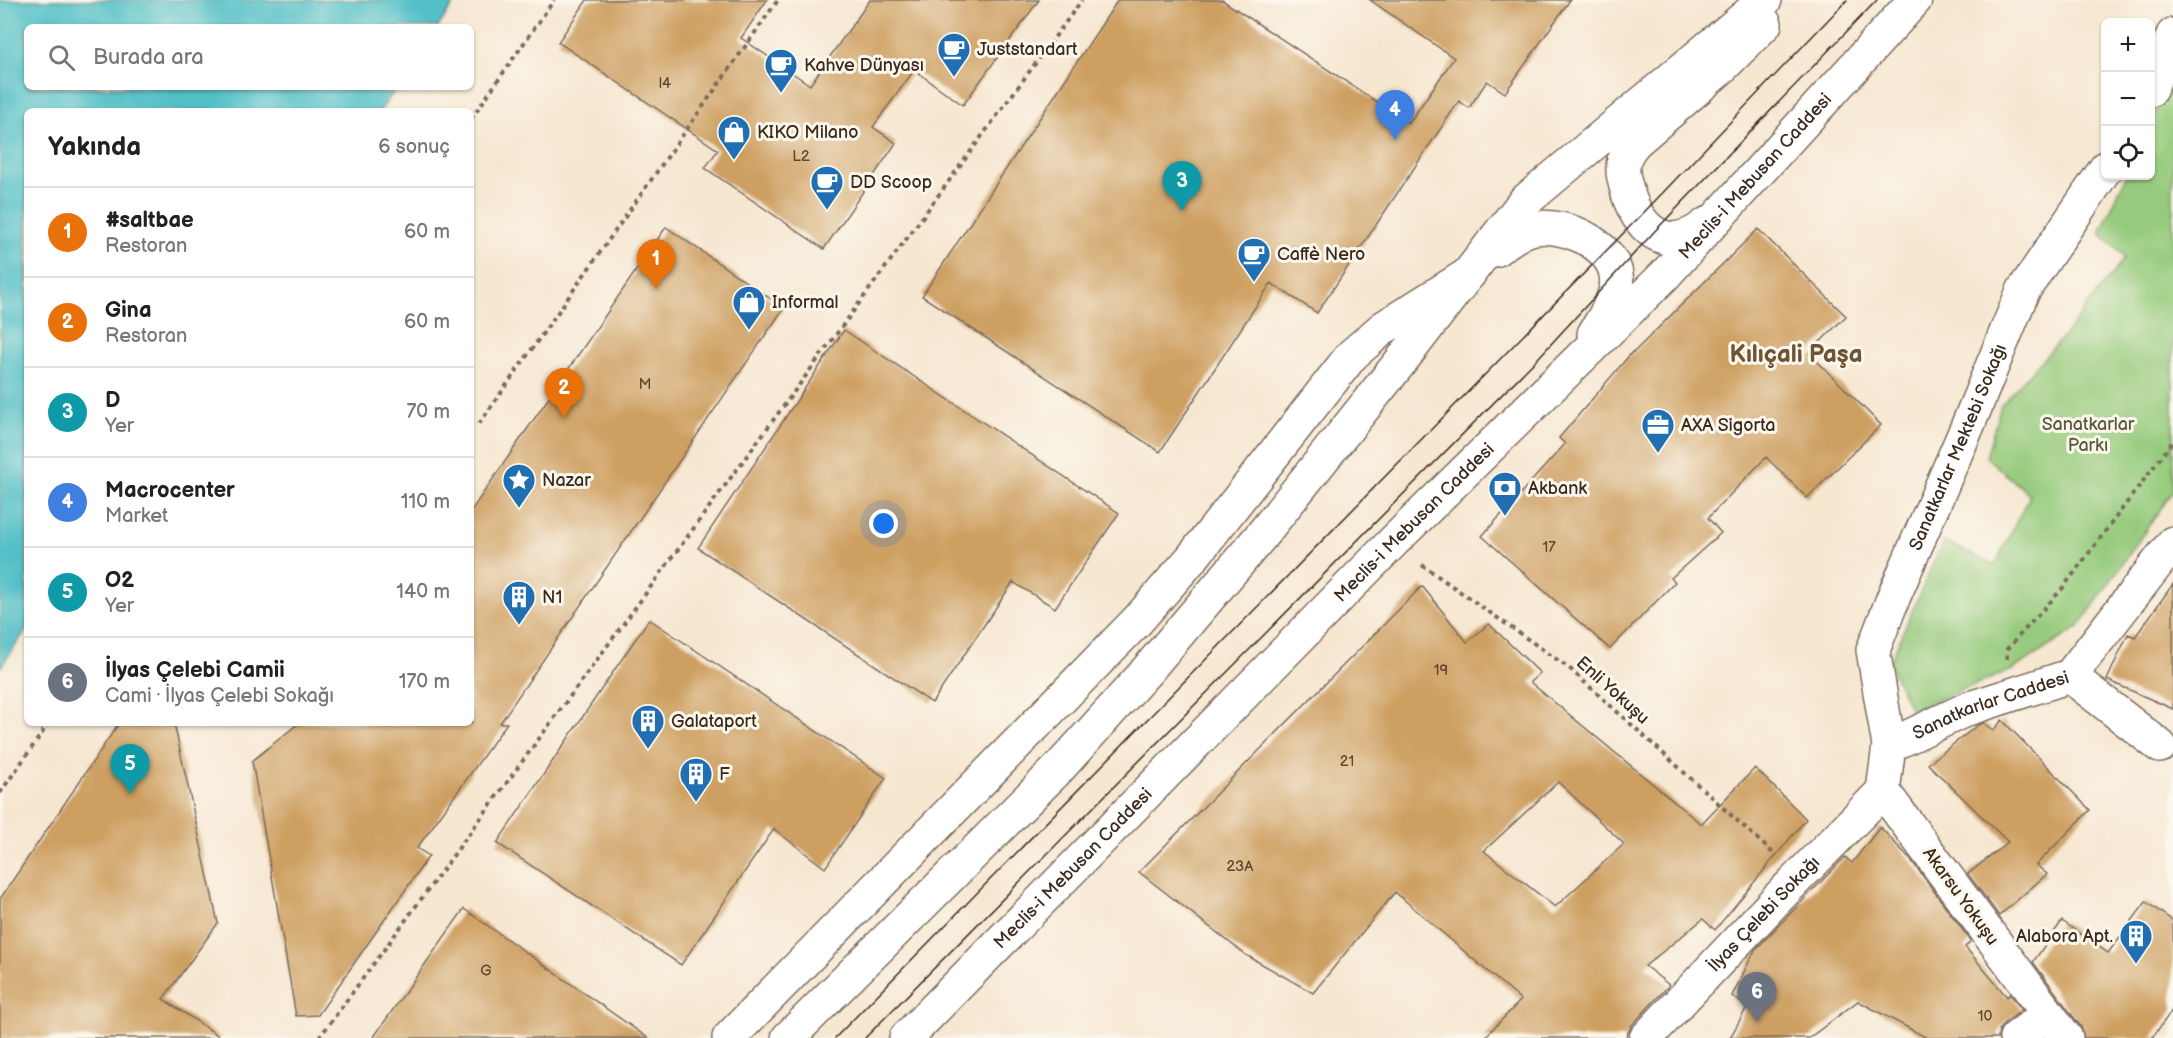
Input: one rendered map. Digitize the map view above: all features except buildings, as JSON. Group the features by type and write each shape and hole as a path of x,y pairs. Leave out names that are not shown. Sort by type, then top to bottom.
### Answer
{"main road":[{"path":"788,1038 1059,768 1144,674 1261,536 1524,202 1765,0"},
{"path":"1718,216 1690,235 1674,239 1659,237 1642,223 1633,207 1625,184 1623,165 1635,142 1756,35 1781,0"},
{"name":"Meclis-i Mebusan Caddesi","path":"906,1038 1394,541 1664,276 1916,0"},
{"path":"2155,80 2173,35"},
{"name":"Sanatkarlar Mektebi Sokağı","path":"1889,746 1873,650 2023,291 2101,175"},
{"path":"729,1038 1137,621 1192,558 1352,355 1383,328 1470,273 1500,246 1533,228 1553,227 1573,231 1585,237 1604,253 1613,265 1616,287 1608,310 1588,343 1566,371"},
{"name":"Sanatkarlar Caddesi","path":"1889,746 1967,710 2070,676 2173,543"},
{"path":"2070,676 2160,746"},
{"path":"1883,791 1889,746"},
{"name":"İlyas Çelebi Sokağı","path":"1646,1038 1883,791"},
{"name":"Akarsu Yokuşu","path":"1883,791 2056,1026"},
{"path":"2016,1038 2056,1026"}],"path":[{"path":"474,115 554,0"},
{"path":"479,424 778,0"},
{"path":"319,1038 1083,0"},
{"path":"2008,696 2007,649 2062,589 2173,441"},
{"name":"Enli Yokuşu","path":"1394,541 1421,564 1569,668 1799,877"},
{"path":"0,793 47,726"}],"green space":[{"name":"Sanatkarlar Parkı","path":"2173,78 2173,491 2078,628 2012,670 1911,710 1889,664 1943,541 1995,565 2030,495 1986,457 2001,405 2068,331 2125,257 2100,233 2124,180 2155,180 2155,112"}],"water":[{"path":"0,0 456,0 440,24 24,24 24,90 395,90 382,108 24,108 24,633 0,668"}],"tram line":[{"path":"835,1038 1652,204 1847,0"},
{"path":"865,1038 1540,356 1653,233 1877,0"}],"place":[{"name":"Juststandart","path":"954,78"},
{"name":"Kahve Dünyası","path":"781,94"},
{"name":"Macrocenter","path":"1395,140"},
{"name":"KIKO Milano","path":"734,161"},
{"name":"DD Scoop","path":"827,211"},
{"name":"D","path":"1182,211"},
{"name":"Caffè Nero","path":"1254,283"},
{"name":"#saltbae","path":"656,289"},
{"name":"Informal","path":"749,331"},
{"name":"Gina","path":"564,418"},
{"name":"AXA Sigorta","path":"1658,454"},
{"name":"Nazar","path":"519,509"},
{"name":"Akbank","path":"1505,517"},
{"name":"N1","path":"519,626"},
{"name":"Galataport","path":"648,750"},
{"name":"O2","path":"130,794"},
{"name":"F","path":"696,803"},
{"name":"Alabora Apt.","path":"2136,965"},
{"name":"İlyas Çelebi Camii","path":"1757,1022"}],"district":[{"name":"Kılıçali Paşa","path":"1796,354"}]}
